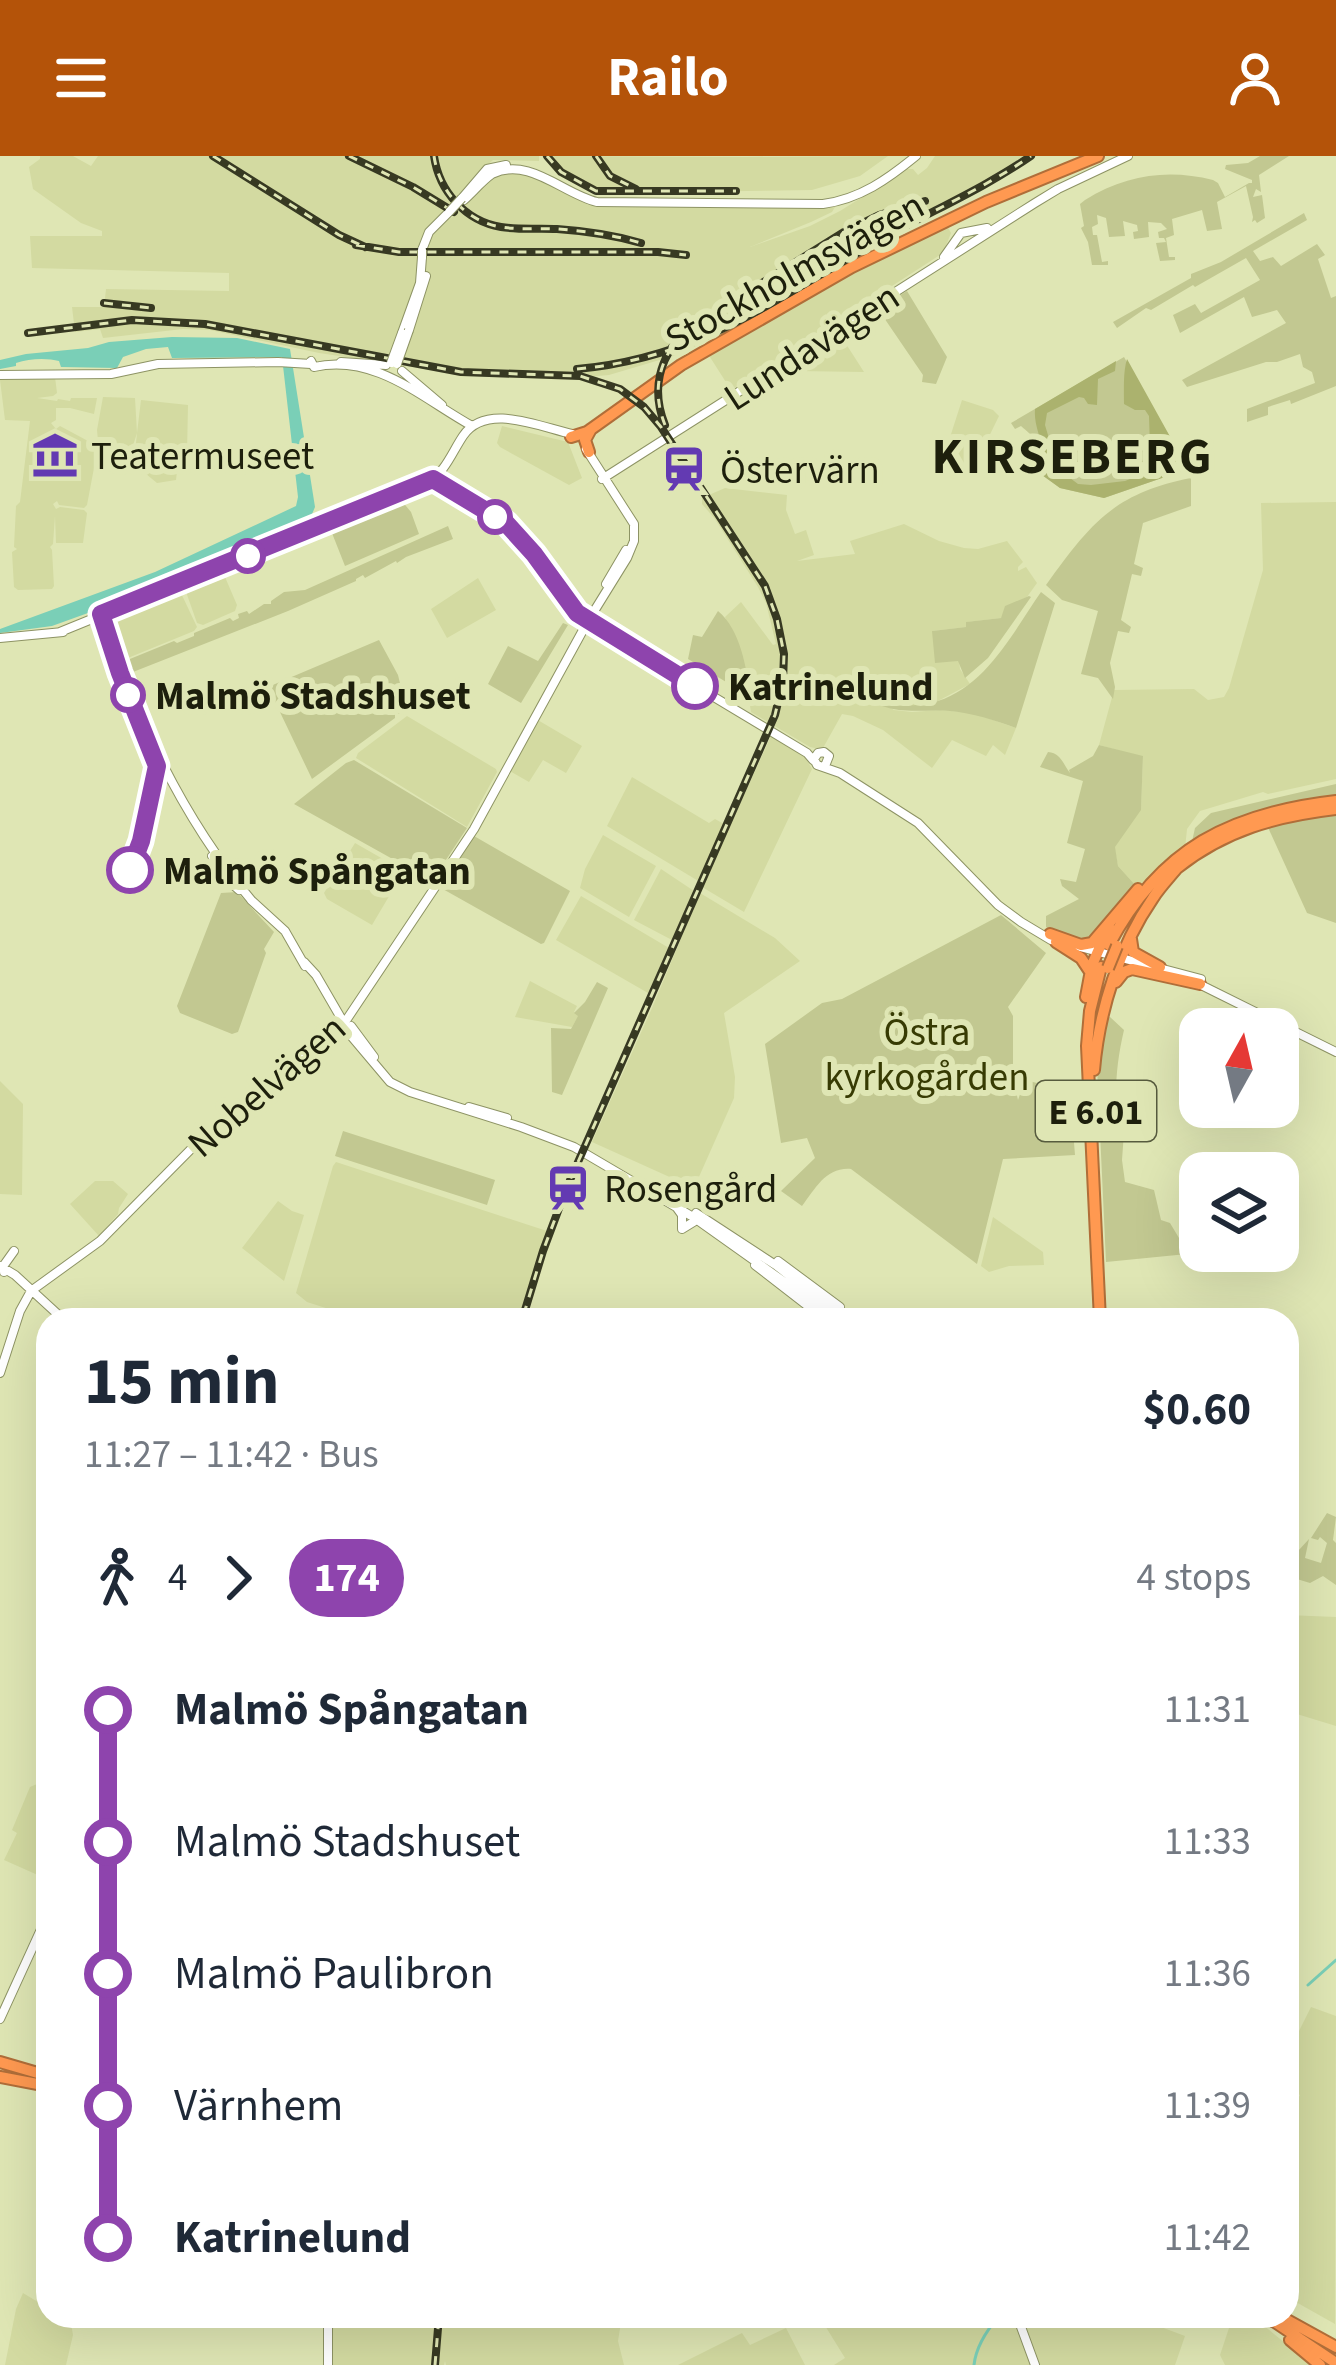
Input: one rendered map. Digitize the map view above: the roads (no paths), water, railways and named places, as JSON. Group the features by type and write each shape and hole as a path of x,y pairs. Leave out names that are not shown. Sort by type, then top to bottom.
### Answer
{"highway":[{"name":"Stockholmsvägen","path":"576,438 670,368 870,253 980,200 1094,156"},
{"name":"Stockholmsvägen","path":"576,438 585,441 594,427 672,371 853,266 1094,156"},
{"name":"E 6.01","path":"1100,1260 1088,1100 1088,1028 1113,946 1171,869 1200,842 1284,808 1336,803"},
{"name":"E 6.01","path":"1171,869 1256,824 1336,803"},
{"path":"1053,938 1086,946 1097,940 1133,894 1171,869"},
{"path":"1088,981 1132,936 1171,869"},
{"path":"1109,926 1111,990"},
{"path":"1132,936 1132,951 1160,967"},
{"path":"1053,938 1089,970 1084,1033 1088,1100"},
{"name":"E 6.01","path":"1102,1308 1094,1070 1096,1012 1107,962"},
{"path":"1094,1070 1098,1029 1121,975 1132,969 1200,984"},
{"path":"0,2073 36,2080"},
{"path":"1282,2328 1320,2365"},
{"path":"1288,2328 1336,2360"},
{"path":"1296,2328 1336,2347"}],"main road":[{"path":"489,162 541,167 579,191 603,198 821,200 856,191 913,156"},
{"path":"489,162 537,170 579,196 604,203 815,204 861,194 913,156"},
{"name":"Lundavägen","path":"601,476 973,236 1124,156"},
{"path":"464,199 489,162"},
{"path":"403,376 429,232 496,171 516,168"},
{"path":"403,376 402,333 421,283"},
{"path":"315,362 403,376 458,416 503,416 576,438 601,476"},
{"path":"0,377 123,372 151,365 338,362 387,367 474,429"},
{"path":"369,370 403,376"},
{"path":"102,616 431,480 474,429 494,418 520,422"},
{"path":"0,638 60,632 434,483 447,472 474,429 504,422 576,438"},
{"name":"Nobelvägen","path":"28,1290 100,1241 200,1140 344,1019 474,830 629,545 633,529 601,476"},
{"path":"102,616 162,766 221,874 284,933"},
{"path":"588,619 811,752 819,766 827,762"},
{"path":"827,762 918,823 1021,922 1107,962 1200,984 1336,1050"},
{"path":"827,762 905,808 1012,910 1053,938"},
{"path":"947,852 964,864"},
{"path":"269,917 364,1053 396,1086 559,1141 666,1200 825,1308"},
{"path":"1107,962 1160,967 1210,983 1336,1050"},
{"path":"344,1019 383,1070 400,1084 574,1143 740,1241 827,1308"},
{"path":"666,1200 680,1211 682,1229 691,1221 704,1224 811,1308"},
{"path":"740,1241 763,1251 840,1307"},
{"path":"6,1266 48,1308"},
{"path":"0,1361 28,1290"},
{"path":"0,1372 28,1290"},
{"path":"0,2019 36,1941"},
{"path":"328,2328 328,2365"},
{"path":"1021,2328 1035,2365"}],"water":[{"path":"172,337 237,338 290,349 315,507 310,519 160,587 52,626 0,633 0,629 155,572 296,506 282,357 172,358 168,347 123,357 117,368 61,367 59,361 39,359 0,369 0,360 26,354"}],"waterway":[{"path":"1308,1985 1336,1960"},
{"path":"974,2365 991,2328"}],"railway":[{"path":"213,156 365,247"},
{"path":"349,156 454,212"},
{"path":"434,156 448,192 465,211 488,224 589,232 641,243"},
{"path":"547,156 561,172 596,191 736,191"},
{"path":"596,156 610,176 636,189"},
{"path":"577,369 661,353 735,323 1031,156"},
{"path":"665,425 660,375 685,331 844,232 925,201"},
{"path":"356,245 399,252 686,255"},
{"path":"104,303 151,308"},
{"path":"28,333 132,320 205,324 461,372 580,376 620,389 661,427 765,586 784,654 775,715 567,1187 526,1308"},
{"path":"435,2365 438,2328"}],"place":[{"name":"Teatermuseet","path":"55,455"},
{"name":"Östervärn","path":"684,469"},
{"name":"Katrinelund","path":"695,686"},
{"name":"Malmö Stadshuset","path":"128,695"},
{"name":"Malmö Spångatan","path":"130,870"},
{"name":"Rosengård","path":"568,1188"}],"district":[{"name":"KIRSEBERG","path":"1073,455"}],"park label":[{"name":"Östra kyrkogården","path":"927,1054"}]}
